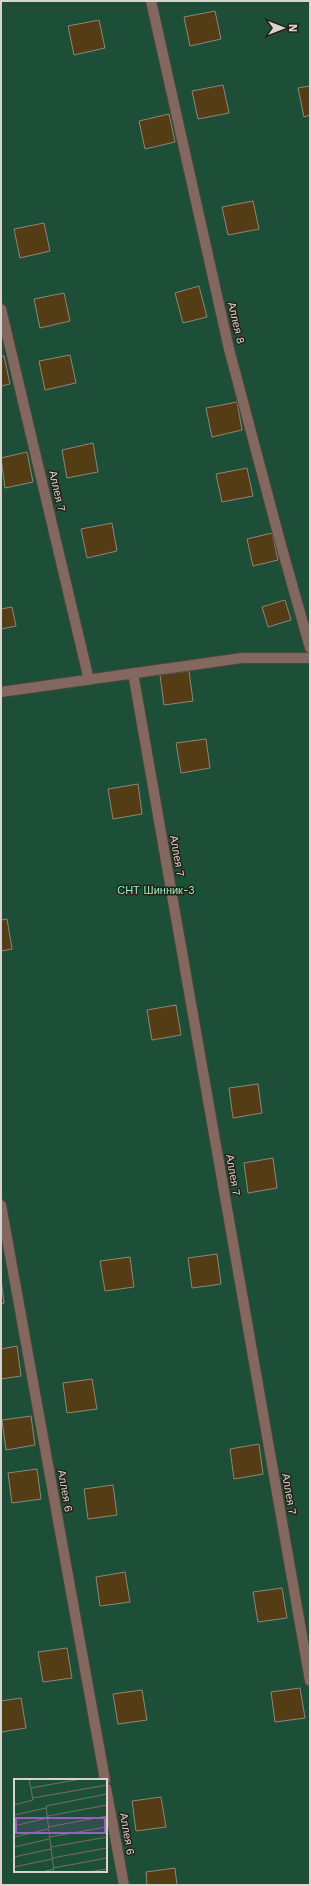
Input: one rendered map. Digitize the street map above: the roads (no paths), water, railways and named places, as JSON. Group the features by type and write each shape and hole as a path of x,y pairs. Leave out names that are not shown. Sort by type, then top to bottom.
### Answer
{"lane":[{"name":"Аллея 8","path":"151,1 229,349 310,648"},
{"name":"Аллея 7","path":"1,309 89,680"},
{"path":"1,692 242,658 310,658"},
{"name":"Аллея 7","path":"133,673 310,1681"},
{"name":"Аллея 6","path":"1,1206 105,1779"},
{"name":"Аллея 6","path":"107,1793 124,1885"}],"park label":[{"name":"СНТ Шинник-3","path":"156,890"}]}
